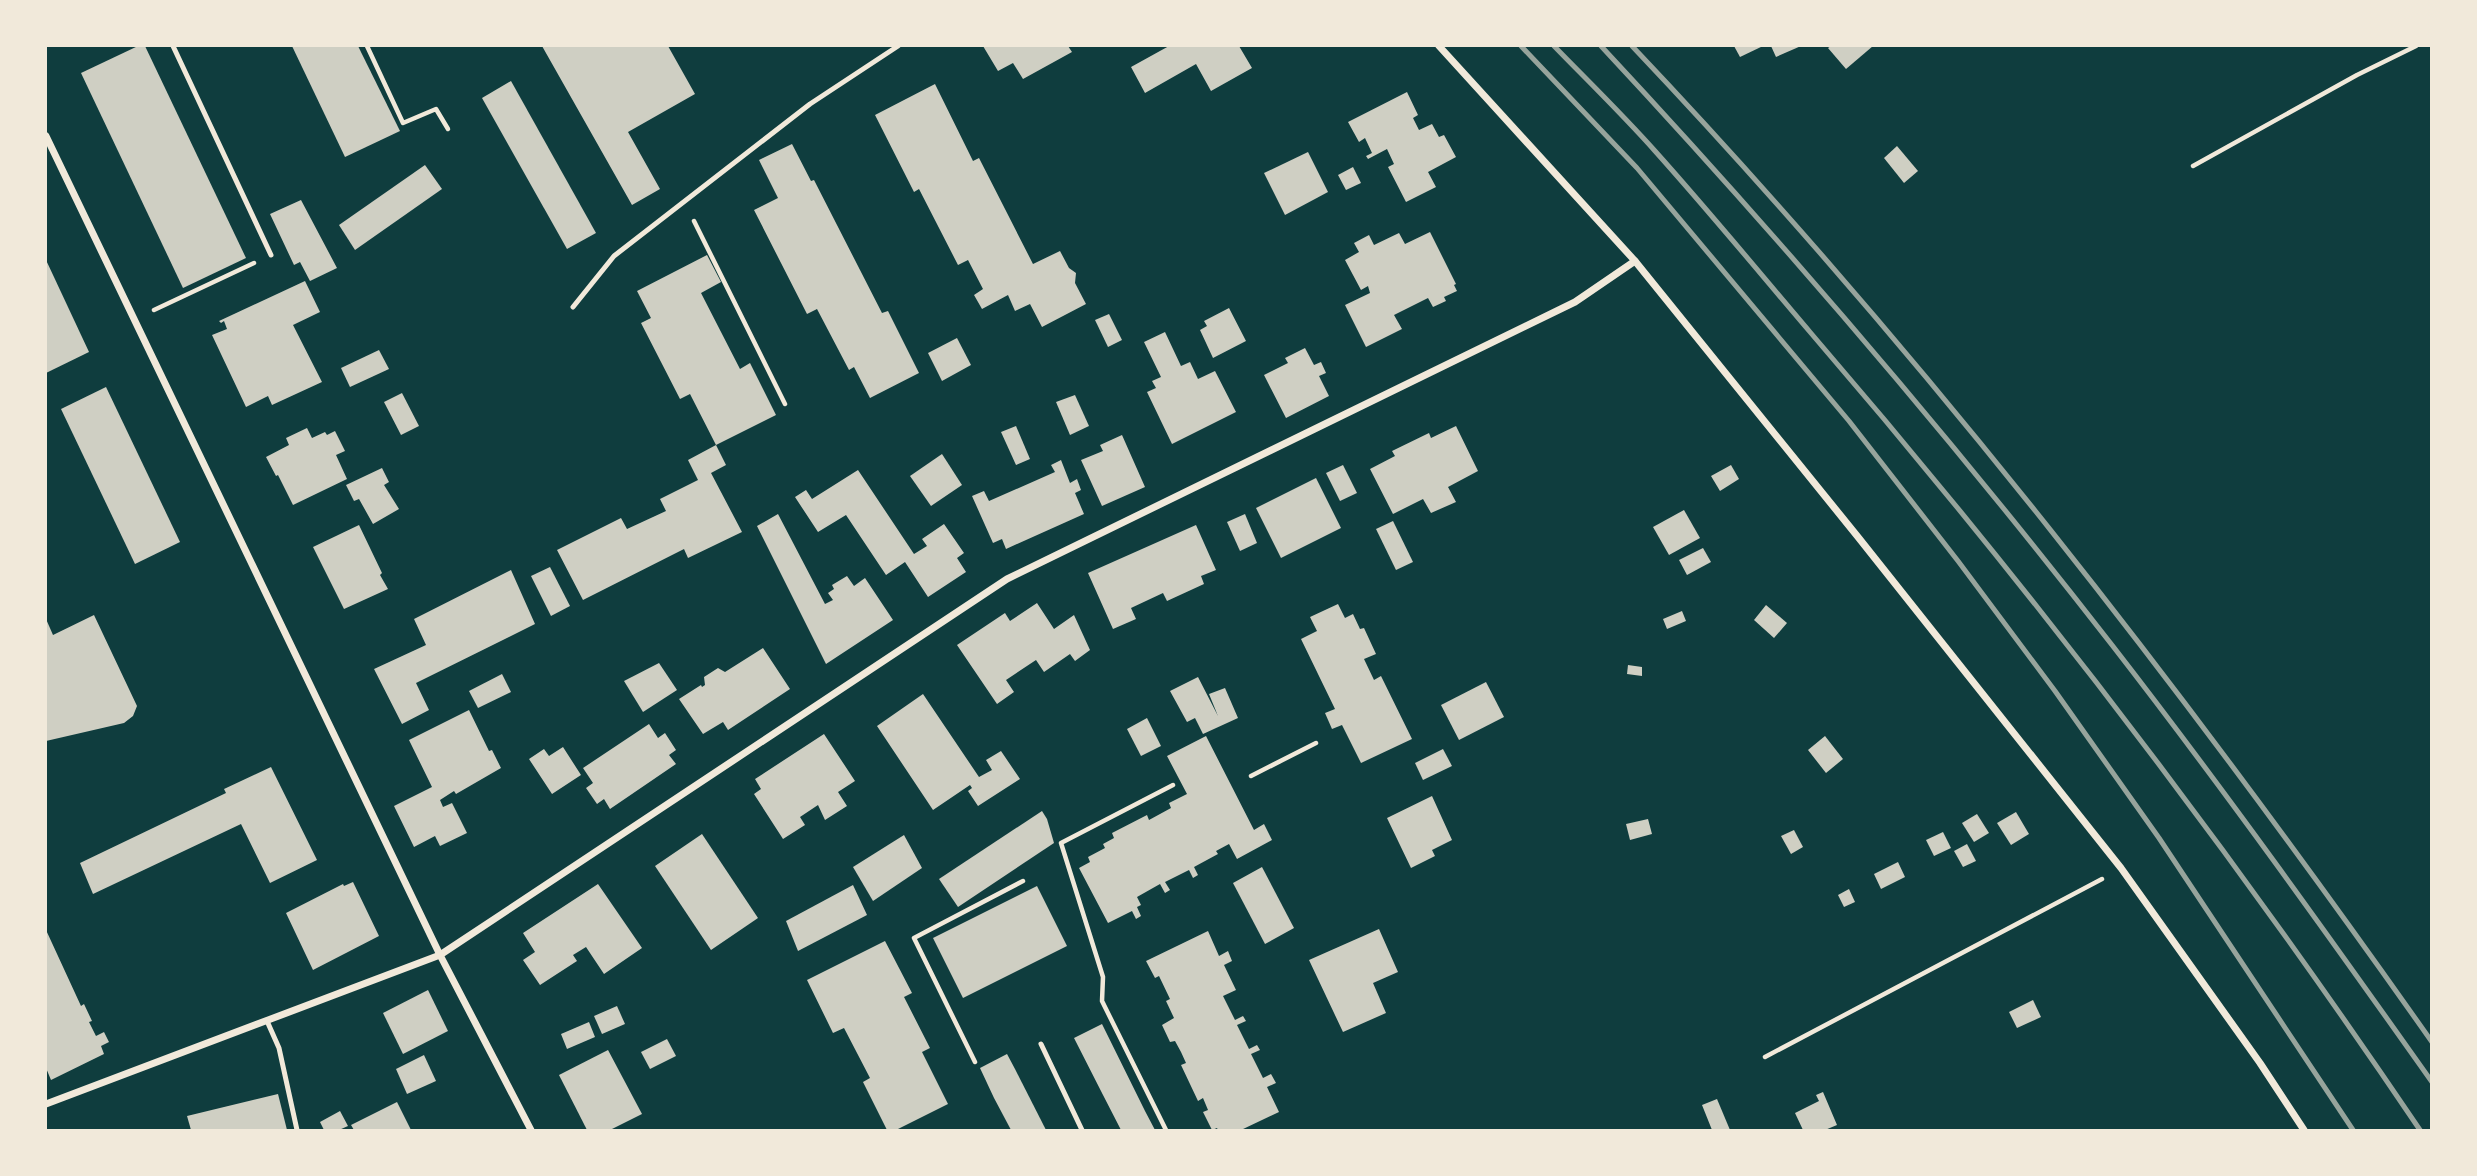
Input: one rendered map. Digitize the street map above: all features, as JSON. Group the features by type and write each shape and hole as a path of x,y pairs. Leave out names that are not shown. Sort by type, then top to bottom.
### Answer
{"street":[{"path":"1439,46 1635,261 1858,537 2121,868 2260,1063 2304,1130"},
{"path":"46,136 440,955 531,1130"},
{"path":"46,1104 440,955 1007,579 1575,302 1635,261"}],"lane":[{"path":"173,46 271,255"},
{"path":"573,307 614,256 810,104 898,46"},
{"path":"267,1021 279,1048 297,1130"},
{"path":"1041,1044 1082,1130"}],"path":[{"path":"367,46 403,123 436,109 448,129"},
{"path":"2193,166 2357,75 2416,46"},
{"path":"684,201 785,404"},
{"path":"134,319 271,255"},
{"path":"1251,776 1316,743"},
{"path":"1166,1130 1102,1001 1103,977 1061,843 1173,785"},
{"path":"1765,1058 2121,868"},
{"path":"975,1062 914,937 1023,881"}],"building":[{"path":"138,46 145,46 246,258 183,288 81,73"},
{"path":"292,46 358,46 400,131 345,157"},
{"path":"542,46 668,46 695,94 628,132 660,189 632,205"},
{"path":"983,46 1068,46 1072,52 1023,79 1013,63 998,71"},
{"path":"1169,46 1239,46 1252,68 1211,91 1196,64 1145,93 1131,67"},
{"path":"1734,46 1763,46 1740,57"},
{"path":"1771,46 1801,46 1776,57"},
{"path":"1873,46 1846,69 1828,48"},
{"path":"511,81 596,233 567,249 482,98"},
{"path":"935,84 973,161 979,158 1033,264 1060,251 1069,268 1076,273 1075,283 1086,304 1042,327 1030,304 1015,311 1008,295 982,309 974,295 983,289 968,260 958,265 919,189 914,192 875,115"},
{"path":"1407,92 1418,115 1413,118 1419,130 1432,124 1439,137 1444,135 1456,157 1428,172 1436,187 1406,202 1388,167 1394,164 1387,149 1368,159 1366,156 1372,153 1365,138 1359,142 1348,122"},
{"path":"792,144 811,181 814,180 882,313 888,311 919,373 870,398 854,367 849,370 817,309 807,314 754,210 778,198 759,160"},
{"path":"1897,146 1918,171 1904,183 1884,158"},
{"path":"1308,152 1328,192 1285,215 1264,173"},
{"path":"425,165 442,189 355,250 339,225"},
{"path":"1353,167 1361,183 1346,190 1338,175"},
{"path":"301,200 337,268 310,281 300,262 294,265 270,214"},
{"path":"1430,232 1457,291 1444,297 1446,301 1433,307 1428,298 1394,315 1402,329 1366,347 1345,305 1370,293 1368,286 1361,290 1345,260 1359,252 1354,243 1369,235 1374,245 1399,233 1405,244"},
{"path":"707,255 721,282 701,293 740,369 750,363 776,415 716,445 690,394 680,399 641,323 651,318 637,291"},
{"path":"46,260 89,352 46,373"},
{"path":"305,281 320,312 293,325 322,382 272,405 268,396 246,407 212,335 227,329 224,321 219,321"},
{"path":"1229,308 1246,341 1213,358 1200,330 1207,326 1204,321"},
{"path":"1109,314 1122,340 1108,347 1095,320"},
{"path":"1165,332 1181,366 1190,362 1198,379 1215,371 1236,412 1172,444 1147,392 1156,388 1152,381 1161,377 1144,342"},
{"path":"957,338 971,365 942,381 928,353"},
{"path":"1305,348 1314,365 1321,362 1326,373 1319,376 1329,396 1286,418 1264,375 1288,363 1285,358"},
{"path":"379,350 389,369 350,387 341,368"},
{"path":"106,387 180,542 135,564 61,409"},
{"path":"402,393 419,426 401,435 384,402"},
{"path":"1075,395 1089,426 1070,435 1056,402"},
{"path":"1016,426 1030,459 1016,465 1001,432"},
{"path":"1456,426 1478,471 1448,487 1456,502 1431,513 1423,499 1393,514 1370,469 1395,456 1392,451 1429,433 1431,438"},
{"path":"307,428 312,438 335,431 345,451 336,455 347,479 293,505 266,457 289,445 286,438"},
{"path":"1122,435 1145,487 1102,506 1081,460 1103,451 1100,445"},
{"path":"716,445 726,465 711,473 742,532 688,558 684,549 583,600 557,550 621,518 627,529 666,511 660,499 698,480 688,460"},
{"path":"942,454 962,485 931,506 910,476"},
{"path":"1061,460 1070,483 1077,479 1081,490 1075,493 1084,514 1006,549 1002,539 993,543 972,496 984,491 989,501 1055,472 1051,465"},
{"path":"1343,465 1357,493 1340,501 1326,473"},
{"path":"1731,465 1739,479 1720,491 1711,476"},
{"path":"382,468 389,482 384,485 399,509 373,524 359,499 354,501 346,485"},
{"path":"858,470 914,554 927,546 922,539 944,524 964,553 957,558 966,572 928,597 905,562 886,575 846,515 818,532 795,497 806,490 812,499"},
{"path":"1316,478 1341,528 1281,558 1256,508"},
{"path":"1684,510 1700,538 1669,555 1653,527"},
{"path":"778,514 825,604 833,600 828,593 834,589 832,585 847,576 854,586 865,578 893,620 826,664 757,526"},
{"path":"1245,514 1257,543 1240,551 1227,522"},
{"path":"1393,521 1413,562 1396,570 1376,529"},
{"path":"359,525 388,589 344,609 313,547"},
{"path":"1196,525 1216,570 1201,576 1204,584 1167,601 1163,593 1131,608 1136,619 1113,629 1088,573"},
{"path":"1703,548 1711,562 1687,575 1679,560"},
{"path":"550,567 570,606 551,616 531,576"},
{"path":"511,570 535,624 416,683 429,710 402,724 374,669 426,645 414,619"},
{"path":"1037,603 1054,629 1074,615 1090,650 1075,661 1070,654 1044,672 1036,660 1006,680 1014,692 997,704 957,645 1005,613 1010,621"},
{"path":"1338,604 1345,618 1353,614 1360,629 1364,628 1376,654 1364,659 1374,680 1381,676 1412,739 1361,763 1342,725 1332,729 1325,713 1335,709 1301,639 1317,631 1310,617"},
{"path":"1766,605 1787,623 1774,638 1754,620"},
{"path":"1682,611 1686,621 1667,629 1663,619"},
{"path":"94,615 137,706 133,716 124,723 46,741 46,619 53,635"},
{"path":"763,648 790,689 728,730 723,722 703,734 679,699 705,685 704,677 718,668 725,672"},
{"path":"659,663 677,690 643,712 624,681"},
{"path":"1628,665 1642,667 1642,676 1627,674"},
{"path":"502,674 511,692 478,708 469,691"},
{"path":"1198,677 1218,716 1209,694 1225,688 1238,718 1203,734 1195,718 1187,722 1170,691"},
{"path":"1486,682 1504,717 1459,740 1441,705"},
{"path":"923,694 979,777 992,770 986,760 1001,751 1020,779 978,806 968,791 972,788 970,785 933,810 877,726"},
{"path":"469,710 489,751 492,750 501,768 456,794 454,791 440,800 443,807 452,803 467,833 440,846 435,836 414,847 394,806 432,787 409,740"},
{"path":"1147,718 1161,746 1141,756 1127,729"},
{"path":"649,724 658,738 665,733 676,750 669,755 676,764 610,809 604,799 597,804 586,788 593,783 583,768"},
{"path":"824,734 855,781 838,792 847,806 825,820 818,805 800,817 805,825 783,839 754,794 761,789 755,779"},
{"path":"1206,736 1254,830 1264,824 1272,840 1237,859 1229,844 1216,851 1218,854 1194,867 1198,875 1193,878 1189,870 1165,882 1170,890 1165,893 1160,884 1137,897 1141,905 1137,907 1141,916 1136,919 1132,911 1108,923 1079,868 1090,862 1088,857 1105,848 1103,844 1114,838 1112,833 1147,815 1149,820 1171,808 1169,803 1187,794 1167,756"},
{"path":"1825,736 1843,759 1826,773 1808,750"},
{"path":"563,747 581,775 552,794 529,759 544,749 549,756"},
{"path":"1443,749 1452,766 1423,780 1415,763"},
{"path":"271,767 317,860 270,883 241,824 93,894 80,863 226,793 224,789"},
{"path":"1432,796 1452,840 1432,850 1435,856 1411,868 1387,818"},
{"path":"1042,811 1054,843 958,907 939,879"},
{"path":"2016,812 2029,834 2011,845 1997,823"},
{"path":"1977,814 1989,833 1974,842 1962,823"},
{"path":"1648,819 1652,834 1630,840 1626,824"},
{"path":"1794,830 1803,847 1791,854 1781,836"},
{"path":"1943,832 1951,848 1934,856 1926,840"},
{"path":"702,834 758,918 711,950 655,866"},
{"path":"904,835 922,868 873,901 853,867"},
{"path":"1967,844 1976,861 1963,867 1954,851"},
{"path":"1898,862 1905,877 1881,889 1874,874"},
{"path":"1262,867 1294,928 1265,944 1233,883"},
{"path":"353,882 379,936 313,970 286,913 343,884 344,886"},
{"path":"598,884 642,948 604,974 586,947 573,955 577,961 540,985 523,960 535,952 523,933"},
{"path":"853,885 867,915 798,951 786,921"},
{"path":"1037,886 1067,946 963,998 933,938"},
{"path":"1849,889 1855,902 1844,907 1838,895"},
{"path":"1379,929 1398,972 1373,983 1386,1013 1343,1032 1309,960"},
{"path":"46,930 81,1006 84,1004 96,1036 104,1032 109,1042 101,1046 104,1054 51,1080 46,1068"},
{"path":"1208,931 1219,956 1228,951 1232,961 1224,965 1236,990 1223,996 1235,1020 1243,1016 1246,1021 1237,1025 1249,1049 1257,1045 1260,1050 1251,1054 1263,1078 1271,1074 1276,1083 1267,1087 1279,1112 1241,1130 1212,1130 1203,1112 1208,1110 1203,1098 1198,1101 1181,1065 1186,1063 1181,1052 1175,1041 1170,1042 1162,1025 1174,1018 1166,1001 1170,999 1159,976 1155,978 1146,961"},
{"path":"885,941 912,993 904,997 930,1048 922,1052 948,1104 896,1130 887,1130 863,1082 870,1078 844,1028 833,1033 807,980"},
{"path":"428,990 448,1031 403,1054 383,1013"},
{"path":"2033,1000 2041,1017 2017,1028 2009,1012"},
{"path":"617,1006 625,1024 602,1034 594,1016"},
{"path":"589,1022 595,1037 567,1049 561,1034"},
{"path":"1102,1024 1155,1130 1121,1130 1074,1038"},
{"path":"667,1039 676,1056 650,1069 641,1052"},
{"path":"608,1050 642,1114 610,1130 587,1130 559,1075"},
{"path":"1007,1054 1046,1130 1011,1130 994,1098 980,1068"},
{"path":"424,1055 436,1081 407,1094 396,1069"},
{"path":"1823,1092 1837,1125 1825,1130 1803,1130 1795,1113 1819,1101 1816,1095"},
{"path":"278,1094 287,1130 191,1130 187,1116"},
{"path":"1717,1099 1730,1130 1712,1130 1702,1105"},
{"path":"397,1102 411,1130 354,1130 351,1125"},
{"path":"340,1111 348,1126 339,1130 324,1130 320,1122"}],"railway":[{"path":"1521,46 1637,168 1849,421 1958,561 2055,691 2159,838 2353,1130"},
{"path":"1554,46 1643,138 1714,218 1891,428 2050,623 2277,924 2420,1130"},
{"path":"1601,46 1799,265 1927,415 2051,568 2235,807 2432,1082"},
{"path":"1632,46 1846,283 2050,529 2245,783 2432,1042"}]}
